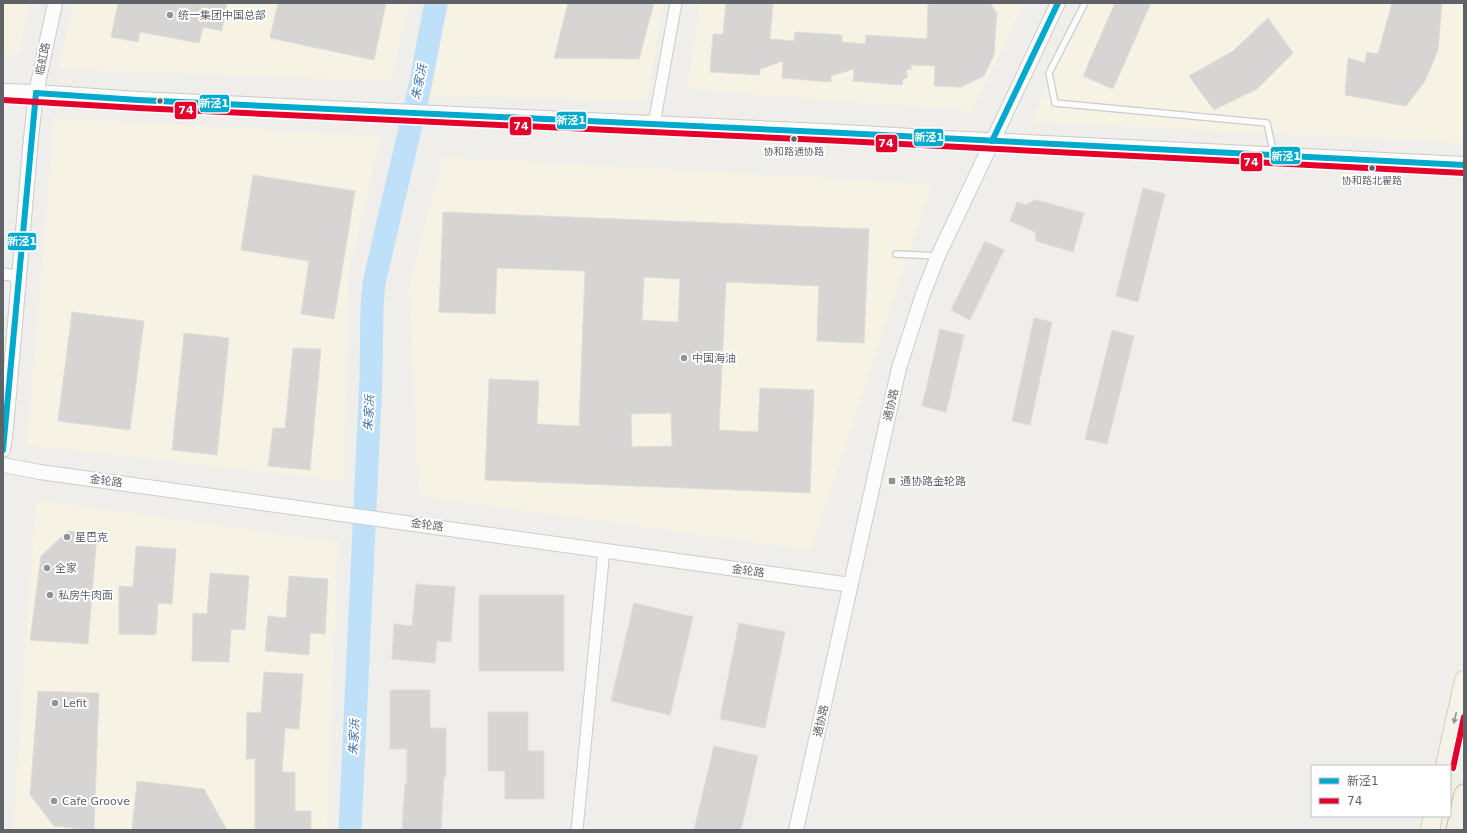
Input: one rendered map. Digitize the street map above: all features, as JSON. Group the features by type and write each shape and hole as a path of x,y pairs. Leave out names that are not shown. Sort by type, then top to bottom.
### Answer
{"highway":[{"path":"1456,830 1464,794"}],"main road":[{"path":"3,92 138,100 434,113 1464,165"},
{"path":"1445,765 1464,680"},
{"path":"1430,830 1433,817"}],"street":[{"name":"临虹路","path":"3,450 36,93 55,3"},
{"path":"654,124 676,3"},
{"name":"通协路","path":"796,830 900,368 923,294 938,256 1058,3"},
{"path":"3,274 19,276"},
{"name":"金轮路","path":"3,465 40,472 851,585"},
{"path":"577,830 604,550"}],"lane":[{"path":"1085,3 1050,73 1055,103 1267,123 1274,156"},
{"path":"896,254 938,256"}],"shaded area":[{"path":"3,3 29,3 19,55 3,54"},
{"path":"74,3 409,3 391,81 58,69"},
{"path":"449,3 664,3 647,101 429,96"},
{"path":"700,3 1024,3 972,111 687,89"},
{"path":"1084,3 1464,3 1464,143 1031,122"},
{"path":"54,118 381,136 349,273 344,481 27,445"},
{"path":"443,157 932,184 811,550 419,496 409,287"},
{"path":"36,500 338,542 327,830 13,830"}],"building":[{"name":"统一集团中国总部","path":"118,3 227,3 222,31 203,27 199,43 140,32 138,42 111,37"},
{"path":"278,3 386,3 374,60 270,38"},
{"path":"568,3 654,3 639,59 554,58"},
{"path":"726,3 773,3 770,39 794,41 795,32 842,35 842,42 865,44 866,35 927,39 928,3 990,3 997,13 994,55 984,76 961,87 934,86 935,66 911,65 911,70 907,69 907,78 903,79 902,85 853,81 854,69 831,76 831,82 782,78 783,61 760,69 760,75 710,72 713,34 723,34"},
{"path":"1115,3 1151,3 1113,89 1083,76"},
{"path":"1392,3 1442,3 1438,50 1425,81 1406,106 1345,95 1348,58 1365,63 1367,52 1378,54"},
{"path":"1268,18 1293,53 1257,89 1214,110 1189,76 1233,51"},
{"path":"253,175 355,191 334,319 301,314 309,261 241,250"},
{"path":"1143,188 1165,194 1138,302 1116,296"},
{"path":"1036,200 1084,213 1073,252 1036,241 1035,232 1010,221 1017,202 1025,205"},
{"path":"443,212 869,229 864,343 817,341 819,286 726,282 719,430 758,432 760,388 814,390 810,493 485,480 489,379 539,381 537,424 579,426 585,271 497,268 495,314 439,312","holes":["644,277 680,279 678,322 642,320","671,413 672,446 632,447 631,414"]},
{"path":"985,241 1004,250 970,320 951,310"},
{"path":"72,312 144,321 130,430 58,421"},
{"path":"1034,318 1052,322 1030,425 1012,421"},
{"path":"940,329 964,335 946,412 922,406"},
{"path":"1112,330 1134,336 1107,444 1085,439"},
{"path":"184,333 229,338 217,455 172,450"},
{"path":"293,348 321,349 310,470 268,466 273,428 285,428"},
{"path":"68,531 97,534 88,644 30,640 41,556"},
{"path":"136,546 176,549 172,604 158,603 156,635 119,634 119,586 133,587"},
{"path":"210,573 249,576 245,630 231,629 229,662 192,661 193,613 207,614"},
{"path":"289,576 328,579 325,634 310,633 309,655 265,651 268,616 286,618"},
{"path":"416,584 455,587 451,642 437,641 435,663 392,659 394,624 412,626"},
{"path":"479,595 564,595 564,671 479,671"},
{"path":"634,603 693,617 670,715 611,701"},
{"path":"739,623 785,632 765,728 720,719"},
{"path":"264,672 303,674 299,729 285,728 282,772 295,772 295,811 311,811 311,830 255,830 255,759 246,759 247,712 261,713"},
{"path":"390,690 430,690 430,728 446,728 446,777 444,777 441,830 402,830 405,784 407,784 407,749 390,749"},
{"path":"38,691 99,693 94,830 54,826 30,795"},
{"path":"488,712 528,712 528,751 544,751 544,799 505,799 505,771 488,771"},
{"path":"714,746 758,756 741,830 694,830"},
{"path":"137,781 204,789 227,830 132,830"}],"waterway":[{"name":"朱家浜","path":"350,830 374,283 420,86 436,3"}],"transit line":[{"name":"新泾1","path":"992,141 1058,3"},
{"name":"新泾1","path":"36,93 138,100 843,133 1464,165"},
{"name":"新泾1","path":"3,450 36,93"},
{"name":"74","path":"3,100 138,108 843,141 1464,173"},
{"name":"74","path":"1453,768 1464,717"}],"place":[{"name":"统一集团中国总部","path":"170,15"},
{"name":"协和路通协路","path":"794,139"},
{"name":"协和路北翟路","path":"1372,168"},
{"name":"中国海油","path":"684,358"},
{"name":"通协路金轮路","path":"892,481"},
{"name":"星巴克","path":"67,537"},
{"name":"全家","path":"47,568"},
{"name":"私房牛肉面","path":"50,595"},
{"name":"Lefit","path":"55,703"},
{"name":"Cafe Groove","path":"54,801"}]}
